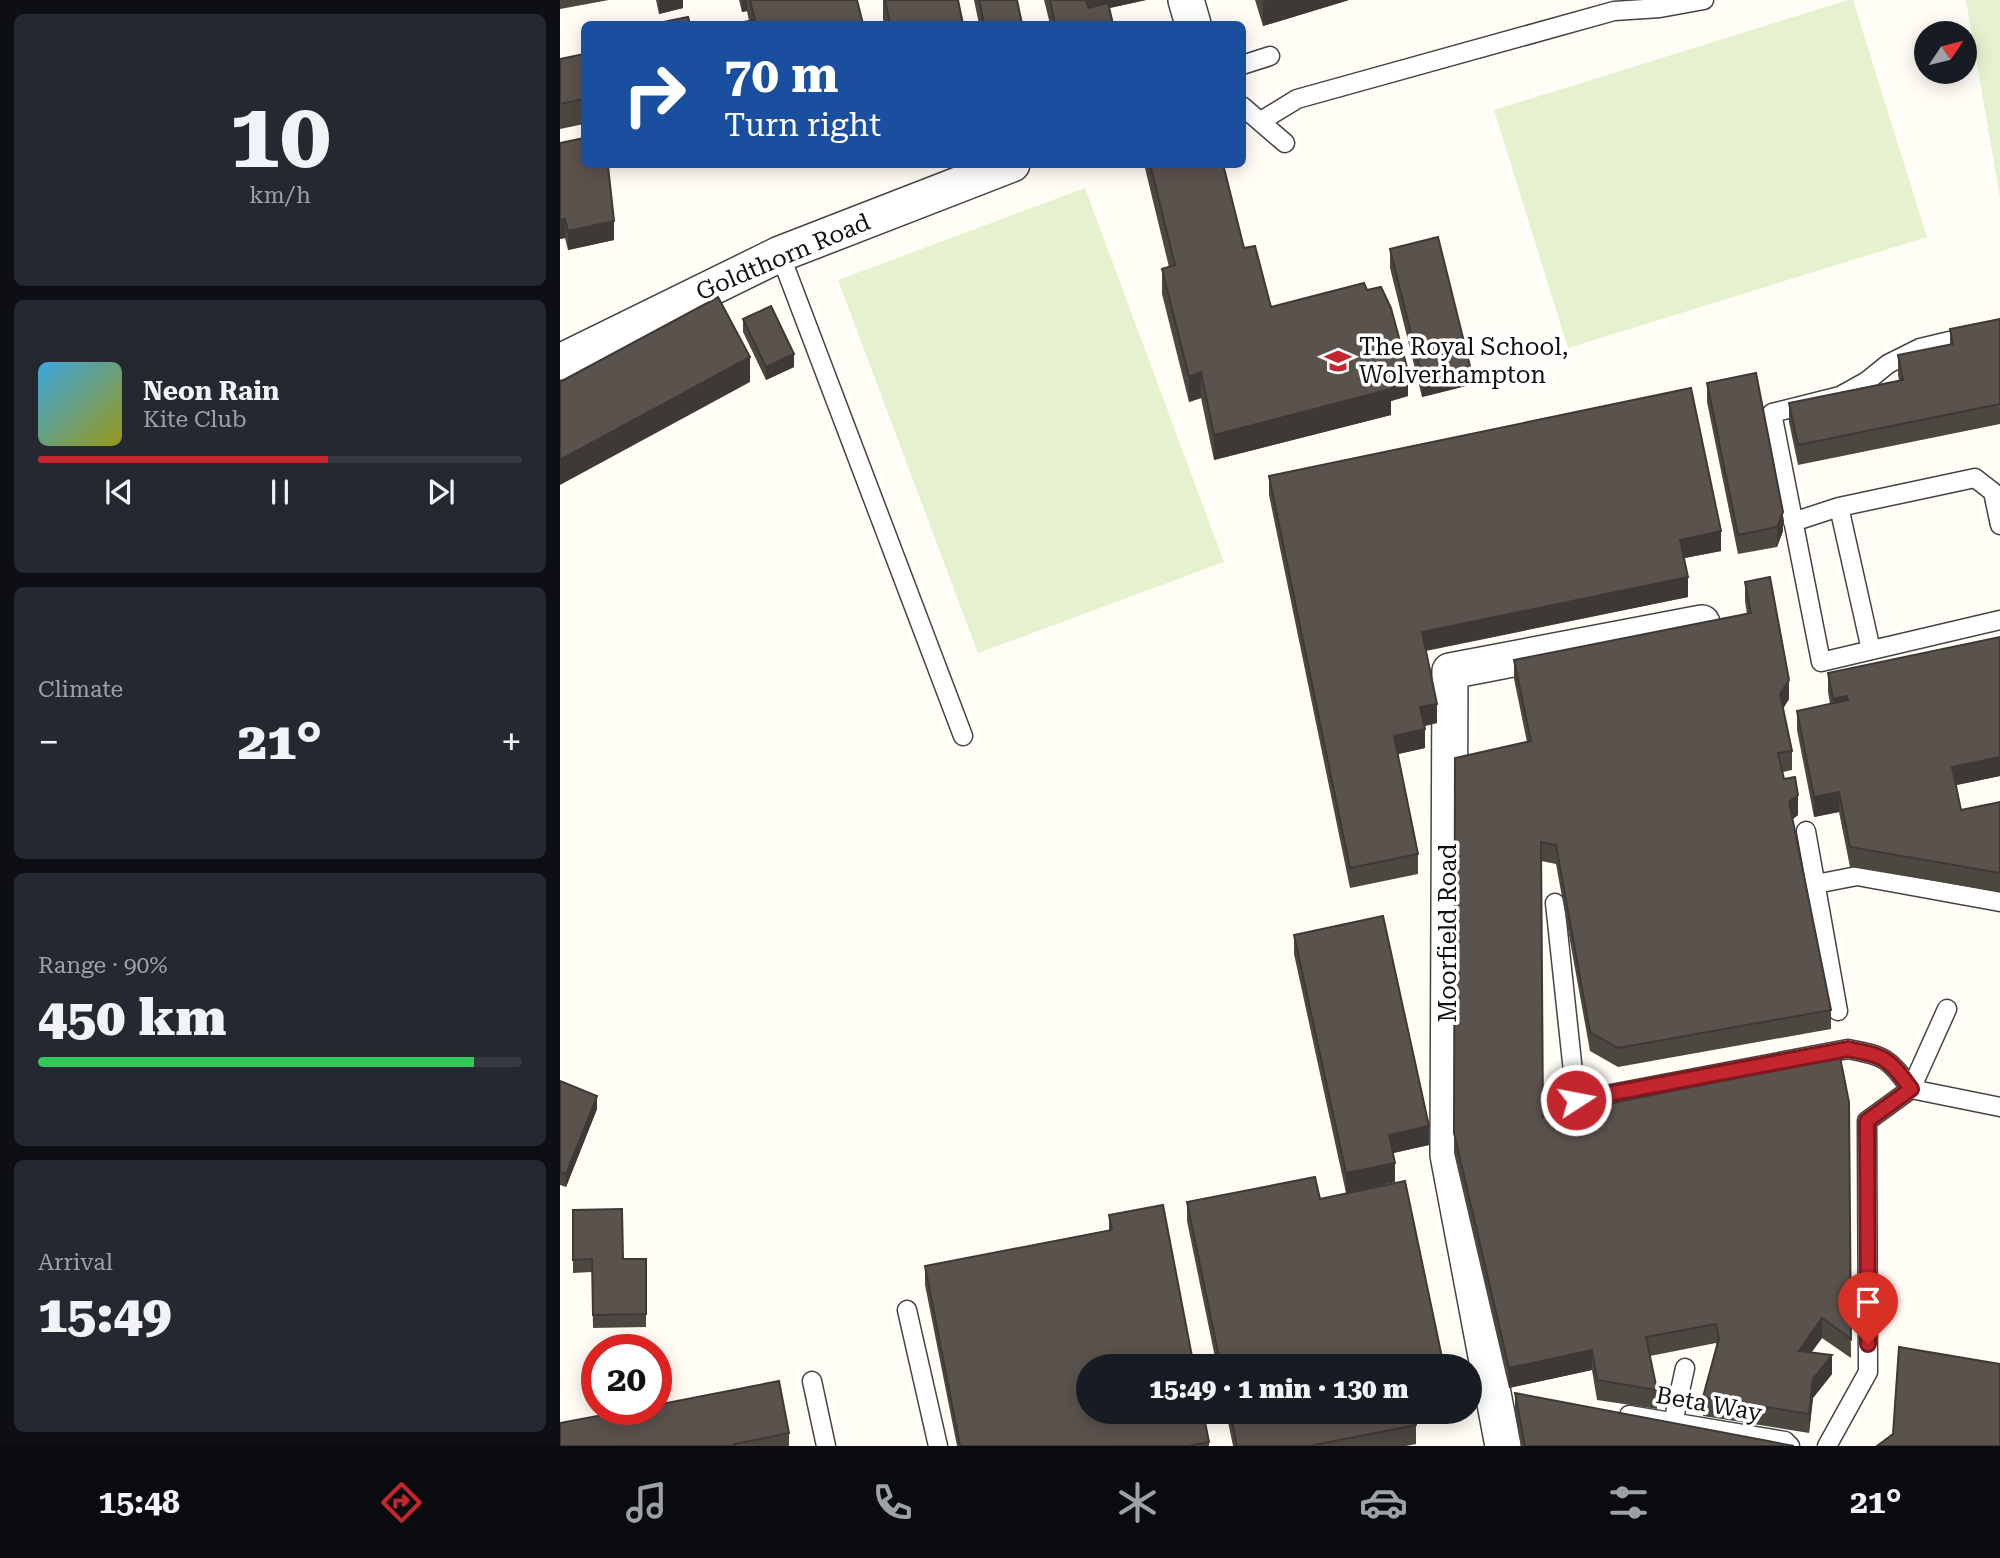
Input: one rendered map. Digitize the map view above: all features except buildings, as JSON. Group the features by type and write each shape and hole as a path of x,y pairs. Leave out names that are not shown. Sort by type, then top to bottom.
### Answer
{"street":[{"path":"1186,0 1192,21"},
{"name":"Goldthorn Road","path":"560,362 780,254 1002,168"},
{"name":"Moorfield Road","path":"1503,1446 1503,1399 1448,1155 1451,1126 1450,671 1702,623"}],"lane":[{"path":"1261,121 1297,99 1614,11 1660,8 1704,0"},
{"path":"1246,64 1270,56"},
{"path":"1246,109 1285,143"},
{"path":"780,254 963,736"},
{"path":"2000,329 1920,348 1888,364 1867,381 1840,396 1772,413 1821,662 2000,620"},
{"path":"1793,522 1839,507 1975,478 1993,492 2000,525"},
{"path":"1839,507 1871,650"},
{"path":"1806,831 1838,1011"},
{"path":"1816,884 1857,876 2000,902"},
{"path":"1555,904 1576,1100"},
{"path":"1827,1446 1868,1372 1867,1121 1911,1089 1947,1009"},
{"path":"1543,1107 1848,1049 1880,1055 1896,1068 1911,1089 2000,1107"},
{"path":"907,1310 938,1446"},
{"path":"1673,1423 1685,1368"},
{"path":"812,1381 826,1446"},
{"name":"Beta Way","path":"1606,1411 1785,1441 1790,1446"}],"green space":[{"path":"1853,0 1927,237 1568,348 1494,110"},
{"path":"1966,0 2000,0 2000,198 1978,70 1978,21 1970,21"},
{"path":"1085,188 1224,562 978,653 838,280"}],"place":[{"name":"The Royal School, Wolverhampton","path":"1338,361"}],"route":[{"path":"1576,1100 1848,1049 1880,1055 1896,1068 1911,1089 1867,1121 1868,1344"}]}
